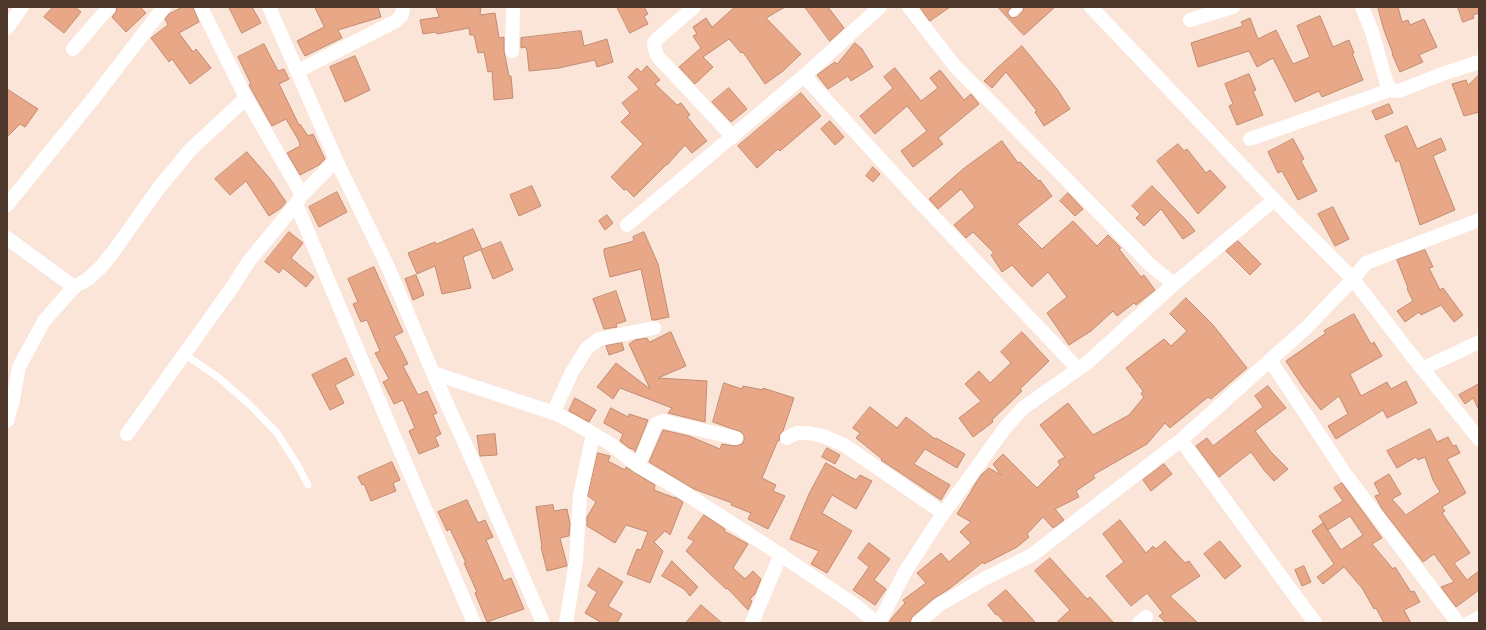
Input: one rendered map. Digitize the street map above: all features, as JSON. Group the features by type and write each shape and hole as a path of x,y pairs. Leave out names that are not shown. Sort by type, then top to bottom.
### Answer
{"street":[{"path":"7,28 22,7"},
{"path":"73,49 108,7"},
{"path":"7,205 93,99 164,7"},
{"path":"201,7 246,98 299,199 382,408 474,623"},
{"path":"270,7 336,160 388,267 543,623"},
{"path":"298,71 396,21 402,15 403,7"},
{"path":"512,51 513,7"},
{"path":"694,7 657,39 654,43 655,50 658,57 733,137"},
{"path":"627,225 804,76 880,7"},
{"path":"909,7 954,65 1150,265 1174,284"},
{"path":"1090,7 1274,200 1353,279 1422,369 1479,439"},
{"path":"1190,20 1233,7"},
{"path":"1362,7 1372,32 1390,90"},
{"path":"1250,139 1390,90 1399,91 1442,74 1479,62"},
{"path":"804,76 917,199 1078,369"},
{"path":"7,420 20,367 44,321 74,287 88,279 109,257 158,189 190,150 246,98"},
{"path":"127,434 249,260 299,199 336,160"},
{"path":"433,373 553,413 576,424 609,443 638,466 675,487 780,554 852,602 878,623 905,572 943,513 1005,428 1023,408 1078,369 1174,284 1274,200"},
{"path":"918,623 939,605 984,579 1032,555 1180,440 1306,328 1353,279 1366,263 1479,220"},
{"path":"7,238 74,287"},
{"path":"553,413 572,372 587,348 599,339 654,328"},
{"path":"1422,369 1479,342"},
{"path":"1270,360 1346,475 1458,623"},
{"path":"638,466 656,424 663,421 736,438"},
{"path":"787,438 797,433 808,433 823,436 844,445 943,513"},
{"path":"566,623 576,561 580,495 593,434"},
{"path":"1180,440 1315,623"},
{"path":"752,623 780,554"},
{"path":"1469,623 1479,618"}],"lane":[{"path":"1013,13 1019,7"},
{"path":"184,354 218,377 249,404 277,433 297,464 308,486"}],"building":[{"path":"53,7 75,7 81,12 64,33 44,17"},
{"path":"117,7 140,7 146,13 126,32 112,17 116,12"},
{"path":"183,7 193,7 199,22 179,33 193,52 196,49 211,68 190,84 172,59 169,62 151,38 168,25 165,19 169,14"},
{"path":"229,7 252,7 261,23 242,33"},
{"path":"315,7 378,7 381,17 338,30 342,38 305,56 297,41 324,27"},
{"path":"436,7 481,7 480,15 495,13 499,38 504,37 504,51 509,76 511,76 513,98 494,100 492,71 488,72 484,52 478,53 474,35 470,35 469,28 437,34 436,32 423,34 420,20 439,17"},
{"path":"617,7 644,7 648,14 644,16 648,24 630,33"},
{"path":"735,7 785,7 766,18 801,54 783,71 765,84 743,52 741,53 729,39 703,57 713,67 695,84 679,67 701,48 693,36 697,34 693,27 706,18 712,27"},
{"path":"805,7 828,7 844,28 830,41"},
{"path":"920,7 950,7 930,21"},
{"path":"998,7 1012,7 1008,11 1008,14 1012,18 1017,17 1023,11 1024,7 1055,7 1024,35"},
{"path":"1378,7 1398,7 1402,22 1408,20 1410,25 1424,19 1437,47 1419,55 1423,62 1400,72 1392,54"},
{"path":"1458,7 1479,7 1479,13 1473,15 1474,18 1463,22"},
{"path":"1320,16 1333,47 1349,40 1354,53 1352,53 1363,80 1322,97 1319,91 1295,102 1273,58 1257,67 1249,51 1198,67 1191,43 1243,26 1241,22 1250,18 1258,39 1276,30 1293,64 1310,57 1297,26"},
{"path":"581,31 584,46 607,39 613,62 597,67 595,60 559,68 529,71 527,50 525,47 521,48 521,38"},
{"path":"855,43 862,49 873,67 851,81 848,76 828,89 817,75 835,62 837,64"},
{"path":"264,44 278,71 284,69 289,79 279,84 299,125 300,124 308,136 313,134 325,159 319,165 300,175 287,153 300,146 299,141 286,119 272,126 249,85 251,84 238,57"},
{"path":"1022,46 1057,89 1070,109 1044,126 1035,112 1037,111 1006,72 992,88 984,81"},
{"path":"355,56 370,90 345,102 330,67"},
{"path":"647,66 660,80 655,84 677,105 681,103 690,115 687,117 707,141 692,153 685,145 634,197 626,189 624,190 611,177 643,144 621,122 630,113 622,103 639,89 628,77 637,68 641,72"},
{"path":"895,68 921,101 938,88 930,78 940,70 964,100 971,94 979,104 938,138 943,144 913,167 901,151 927,131 907,106 875,134 860,116 893,88 884,77"},
{"path":"1249,74 1256,90 1253,91 1263,115 1237,125 1229,106 1233,104 1225,84"},
{"path":"1479,75 1479,112 1464,116 1452,84 1466,80 1468,85"},
{"path":"729,88 747,109 731,122 712,102"},
{"path":"7,89 38,109 25,127 20,124 7,137"},
{"path":"801,93 821,116 780,151 778,149 757,168 738,146"},
{"path":"1389,104 1393,113 1376,120 1372,111"},
{"path":"830,121 844,137 835,145 821,129"},
{"path":"1407,126 1417,149 1441,138 1446,150 1433,156 1455,210 1420,225 1399,160 1396,162 1385,136"},
{"path":"1293,139 1304,159 1301,161 1317,191 1298,200 1282,171 1278,173 1268,152"},
{"path":"1002,141 1018,163 1020,162 1039,181 1040,180 1052,196 1017,224 1042,249 1073,221 1097,246 1108,235 1121,248 1119,249 1141,277 1144,275 1155,290 1136,305 1134,303 1117,316 1113,311 1091,331 1069,345 1047,313 1067,297 1048,272 1032,287 1012,265 1002,272 991,255 994,253 973,232 966,238 954,225 975,207 961,189 938,209 929,199 963,169"},
{"path":"1178,144 1184,151 1187,149 1206,173 1210,170 1226,187 1198,214 1157,161"},
{"path":"247,152 271,180 286,202 281,208 269,216 246,181 230,195 215,179"},
{"path":"873,167 880,174 873,182 866,176"},
{"path":"532,186 541,206 519,216 510,195"},
{"path":"1152,186 1195,231 1183,239 1161,209 1144,226 1136,218 1140,214 1132,206"},
{"path":"337,192 347,212 319,227 309,207"},
{"path":"1068,193 1083,209 1075,216 1060,201"},
{"path":"1333,207 1349,239 1335,246 1318,214"},
{"path":"607,215 613,223 605,230 599,221"},
{"path":"473,229 482,249 463,257 471,288 442,294 435,266 417,274 408,253 435,242 436,244"},
{"path":"289,232 303,243 291,258 314,277 306,287 283,268 279,273 265,262"},
{"path":"644,232 658,264 669,317 655,320 652,320 641,269 610,277 604,253 604,249 634,241 633,237"},
{"path":"1238,241 1261,264 1250,275 1226,251"},
{"path":"501,242 513,270 493,279 481,250"},
{"path":"1425,250 1433,267 1429,268 1440,290 1443,288 1463,315 1454,322 1441,305 1421,315 1419,312 1405,322 1397,311 1413,301 1407,289 1408,288 1397,260"},
{"path":"374,267 403,332 394,336 408,364 403,366 418,395 427,391 437,413 433,415 441,434 435,437 439,446 419,454 409,431 415,428 403,400 394,404 383,382 389,379 375,353 380,351 367,320 361,322 353,304 358,302 348,279"},
{"path":"416,275 424,295 413,300 405,279"},
{"path":"616,291 626,321 616,324 617,327 604,329 593,299"},
{"path":"1186,298 1213,325 1247,368 1211,399 1208,397 1170,428 1165,423 1147,444 1093,475 1095,478 1076,491 1079,497 1055,509 1064,520 1053,528 1043,517 1027,534 1029,537 1017,547 984,564 983,562 949,589 933,599 912,617 910,623 889,623 905,603 903,600 926,583 917,573 941,553 949,562 971,543 960,532 971,522 957,514 981,475 989,468 1001,475 993,464 1003,454 1037,488 1060,465 1058,461 1065,457 1040,425 1068,403 1093,435 1129,415 1144,397 1141,394 1143,391 1126,368 1164,339 1171,346 1187,331 1170,314"},
{"path":"1354,314 1371,344 1374,342 1382,356 1350,374 1361,396 1387,382 1391,389 1406,381 1417,403 1387,418 1383,410 1336,439 1328,426 1348,414 1339,396 1321,410 1303,387 1286,361 1326,333 1324,331"},
{"path":"671,332 686,366 658,378 707,381 705,422 668,413 672,408 620,388 613,399 597,387 616,363 650,389 629,344 635,340 647,338 649,342"},
{"path":"1022,332 1049,361 1020,389 1022,391 992,420 993,422 973,437 959,418 981,401 965,384 979,371 990,383 1011,363 1001,352"},
{"path":"622,343 624,350 609,355 606,346"},
{"path":"346,358 354,375 335,385 344,403 330,410 312,375"},
{"path":"724,383 742,389 743,386 763,390 763,388 794,398 783,431 780,434 779,441 778,440 762,478 776,485 773,491 785,496 768,529 748,519 751,513 731,505 732,503 694,489 649,462 663,430 689,436 720,449 722,444 734,446 742,444 744,435 741,432 713,422"},
{"path":"1479,384 1479,410 1473,398 1465,404 1459,395"},
{"path":"1268,386 1286,408 1255,431 1271,452 1288,469 1274,481 1251,452 1219,477 1196,446 1207,438 1213,446 1263,407 1255,396"},
{"path":"575,398 596,410 589,422 569,411"},
{"path":"870,407 897,428 906,417 935,439 936,438 965,454 957,468 925,449 914,464 950,485 941,500 881,460 882,459 856,438 860,433 853,428"},
{"path":"611,408 628,417 629,414 648,420 635,452 635,450 629,448 620,441 623,434 604,423"},
{"path":"1430,429 1437,442 1448,437 1453,446 1456,445 1460,453 1447,459 1466,493 1442,507 1445,511 1442,513 1470,553 1454,563 1467,580 1479,571 1479,590 1456,607 1441,587 1454,582 1434,554 1423,562 1382,509 1375,496 1380,494 1374,483 1389,474 1401,494 1392,499 1406,515 1440,492 1433,480 1425,457 1418,460 1416,457 1397,468 1387,451"},
{"path":"495,434 497,455 480,456 477,436"},
{"path":"827,448 840,455 835,464 822,457"},
{"path":"598,453 610,456 608,461 625,470 626,467 655,485 654,490 675,497 683,502 670,535 665,531 654,542 663,551 650,583 627,574 637,549 641,550 648,532 626,525 615,543 587,526 587,517 596,502 588,496"},
{"path":"392,462 400,480 393,483 396,491 371,501 364,484 362,485 358,477"},
{"path":"826,463 856,480 860,475 872,481 856,509 832,495 822,513 852,531 827,573 811,564 819,551 790,539 809,494"},
{"path":"1164,464 1172,474 1151,491 1143,480"},
{"path":"1342,483 1382,538 1372,544 1393,569 1395,567 1411,592 1414,591 1420,602 1404,610 1411,623 1384,623 1376,608 1374,609 1362,588 1344,567 1323,584 1317,577 1334,564 1312,531 1323,523 1341,550 1363,535 1350,516 1328,530 1319,516 1343,501 1334,488"},
{"path":"467,500 478,523 485,520 493,537 486,540 504,581 511,578 524,609 487,622 475,593 477,592 464,563 466,563 450,529 447,531 438,512"},
{"path":"553,505 554,511 567,509 570,524 569,536 560,538 567,566 547,571 541,547 536,507"},
{"path":"704,515 725,529 724,531 748,544 733,568 745,579 753,571 761,579 755,594 750,599 752,601 748,610 727,588 726,589 686,551 694,541 688,538"},
{"path":"1120,520 1146,553 1153,546 1156,549 1165,541 1185,563 1189,561 1200,576 1170,596 1198,623 1166,623 1159,616 1163,613 1147,593 1131,606 1106,576 1124,562 1103,534"},
{"path":"1220,541 1241,566 1225,579 1204,554"},
{"path":"869,543 890,559 874,580 886,589 875,605 853,590 869,567 858,558"},
{"path":"1050,558 1087,599 1090,597 1114,623 1056,623 1070,610 1035,571"},
{"path":"672,561 698,587 690,596 684,589 662,576"},
{"path":"1304,566 1311,582 1302,586 1295,570"},
{"path":"599,568 623,582 608,606 622,614 617,623 602,623 585,613 597,592 588,586"},
{"path":"1006,590 1036,623 1005,623 997,614 996,615 988,605"},
{"path":"701,605 722,623 686,623"}]}
